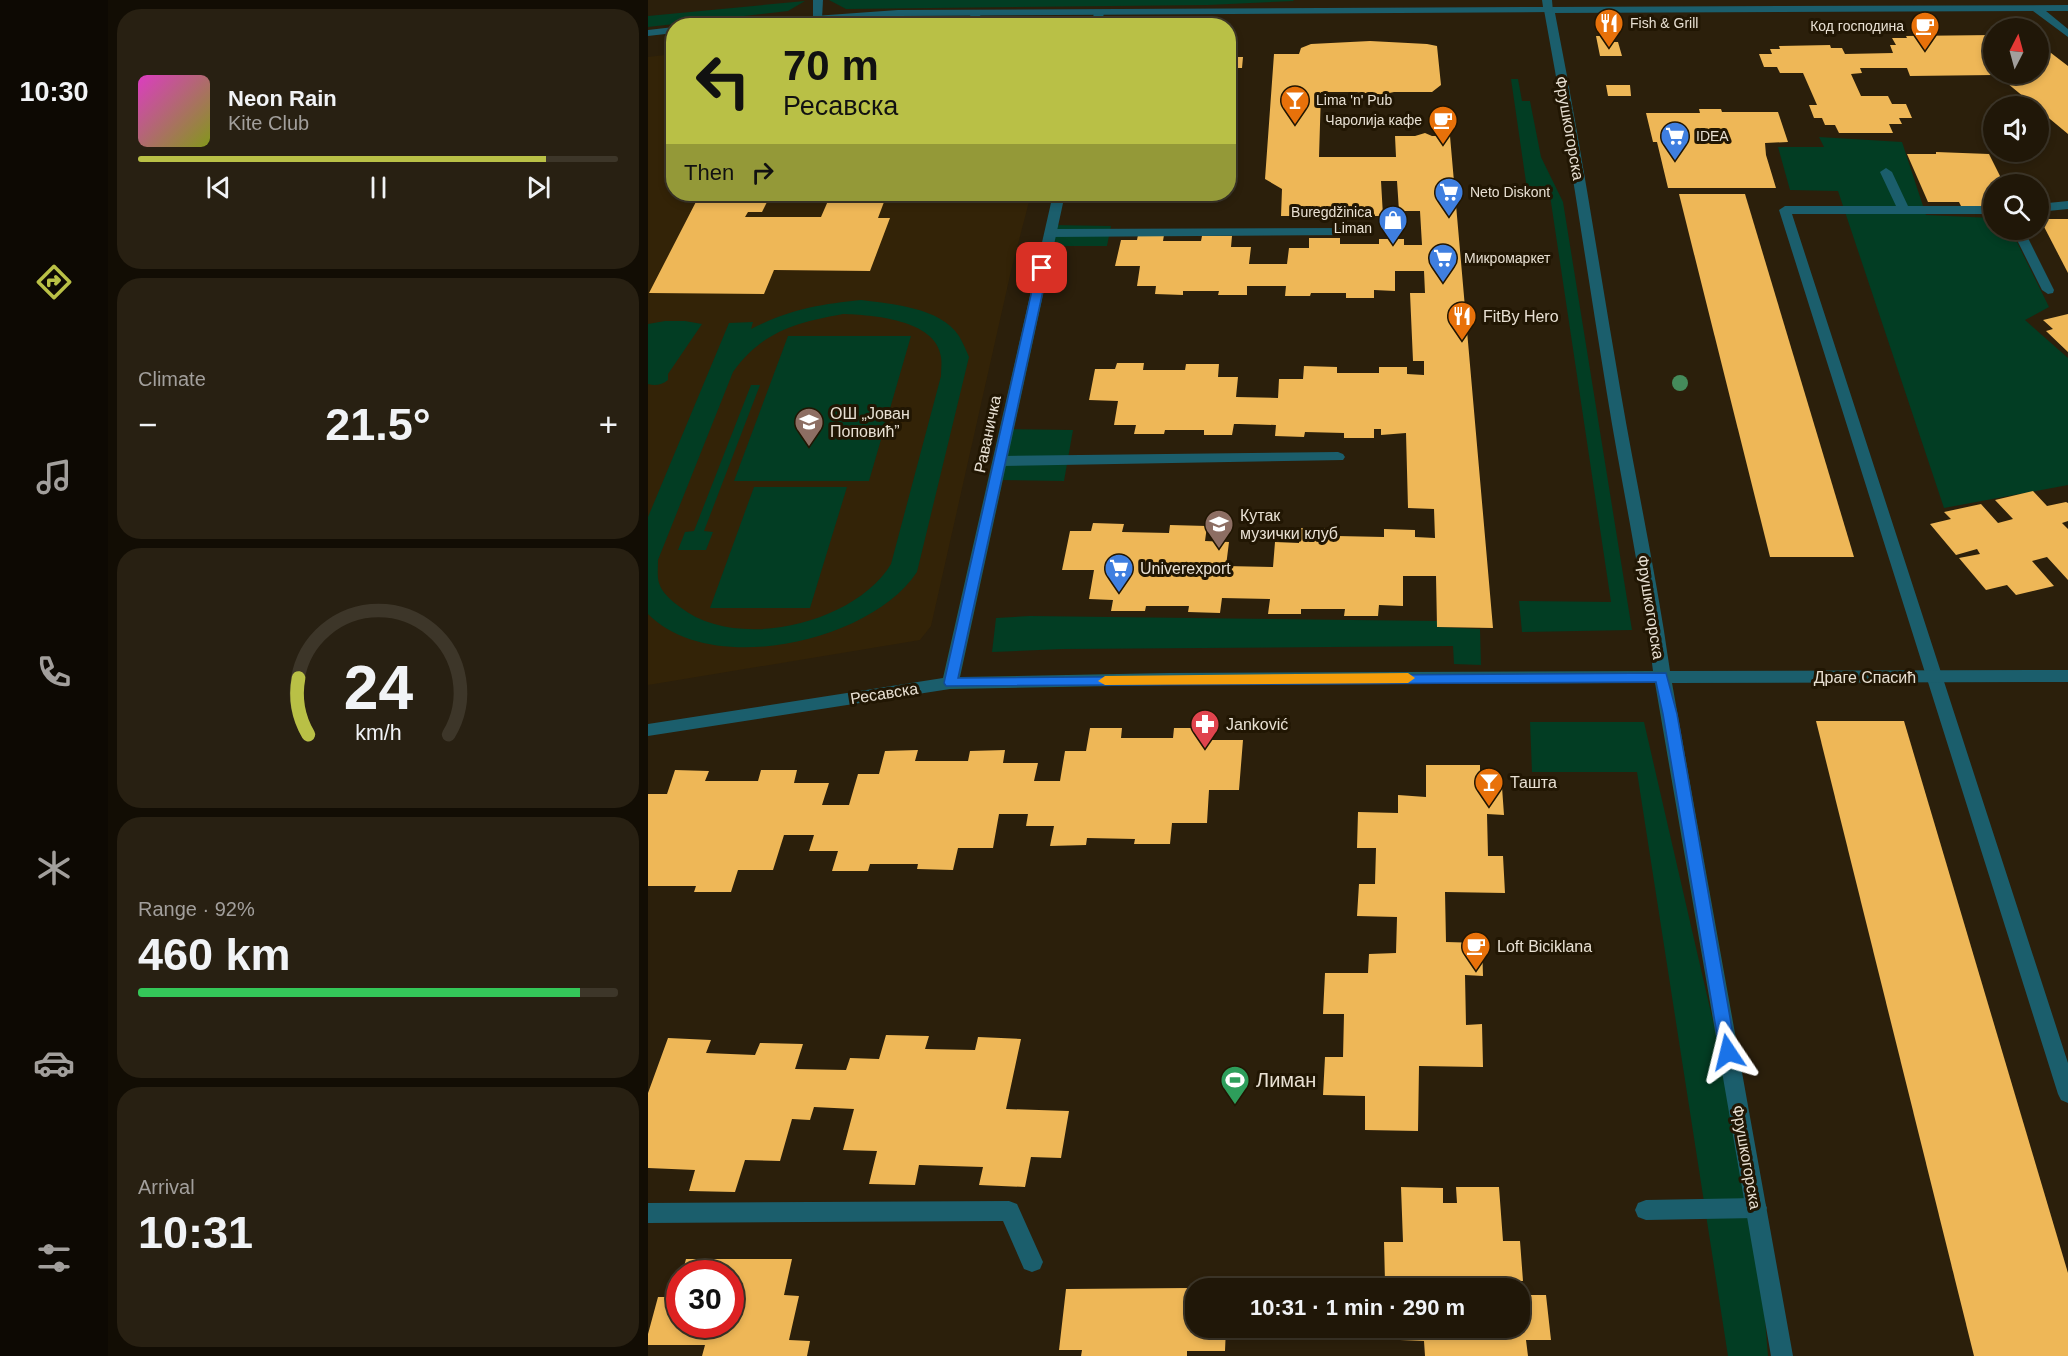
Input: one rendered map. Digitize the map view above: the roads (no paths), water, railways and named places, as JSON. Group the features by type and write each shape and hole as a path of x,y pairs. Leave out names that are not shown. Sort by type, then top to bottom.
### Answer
{"street":[{"path":"818,0 818,17"},
{"path":"807,18 976,13 1548,5 2068,8"},
{"name":"Фрушкогорска","path":"1548,5 1565,92 1614,396 1654,614 1662,677 1684,805 1782,1356"},
{"path":"2037,9 2068,34"},
{"path":"974,18 976,13"},
{"path":"1098,18 1099,13"},
{"path":"648,33 666,31"},
{"path":"1886,172 1904,210"},
{"name":"Раваничка","path":"950,683 1058,201"},
{"path":"2049,207 2068,205"},
{"path":"1983,210 1785,210 2068,1094"},
{"path":"1051,233 1344,232"},
{"path":"2024,240 2048,290"},
{"path":"1000,461 1338,457"},
{"name":"Драге Спасић","path":"1662,677 2068,676"},
{"name":"Ресавска","path":"648,730 950,683 1662,677"},
{"path":"1646,1210 1756,1208"},
{"path":"648,1213 1009,1211 1032,1262"}],"place":[{"name":"Fish & Grill","path":"1609,48"},
{"name":"Код господина","path":"1925,52"},
{"name":"Lima 'n' Pub","path":"1295,126"},
{"name":"Чаролија кафе","path":"1443,146"},
{"name":"IDEA","path":"1675,162"},
{"name":"Neto Diskont","path":"1449,218"},
{"name":"Buregdžinica Liman","path":"1393,246"},
{"name":"Микромаркет","path":"1443,284"},
{"name":"FitBy Hero","path":"1462,342"},
{"name":"ОШ „Јован Поповић”","path":"809,448"},
{"name":"Кутак музички клуб","path":"1219,550"},
{"name":"Univerexport","path":"1119,594"},
{"name":"Janković","path":"1205,750"},
{"name":"Ташта","path":"1489,808"},
{"name":"Loft Biciklana","path":"1476,972"},
{"name":"Лиман","path":"1235,1106"}]}
